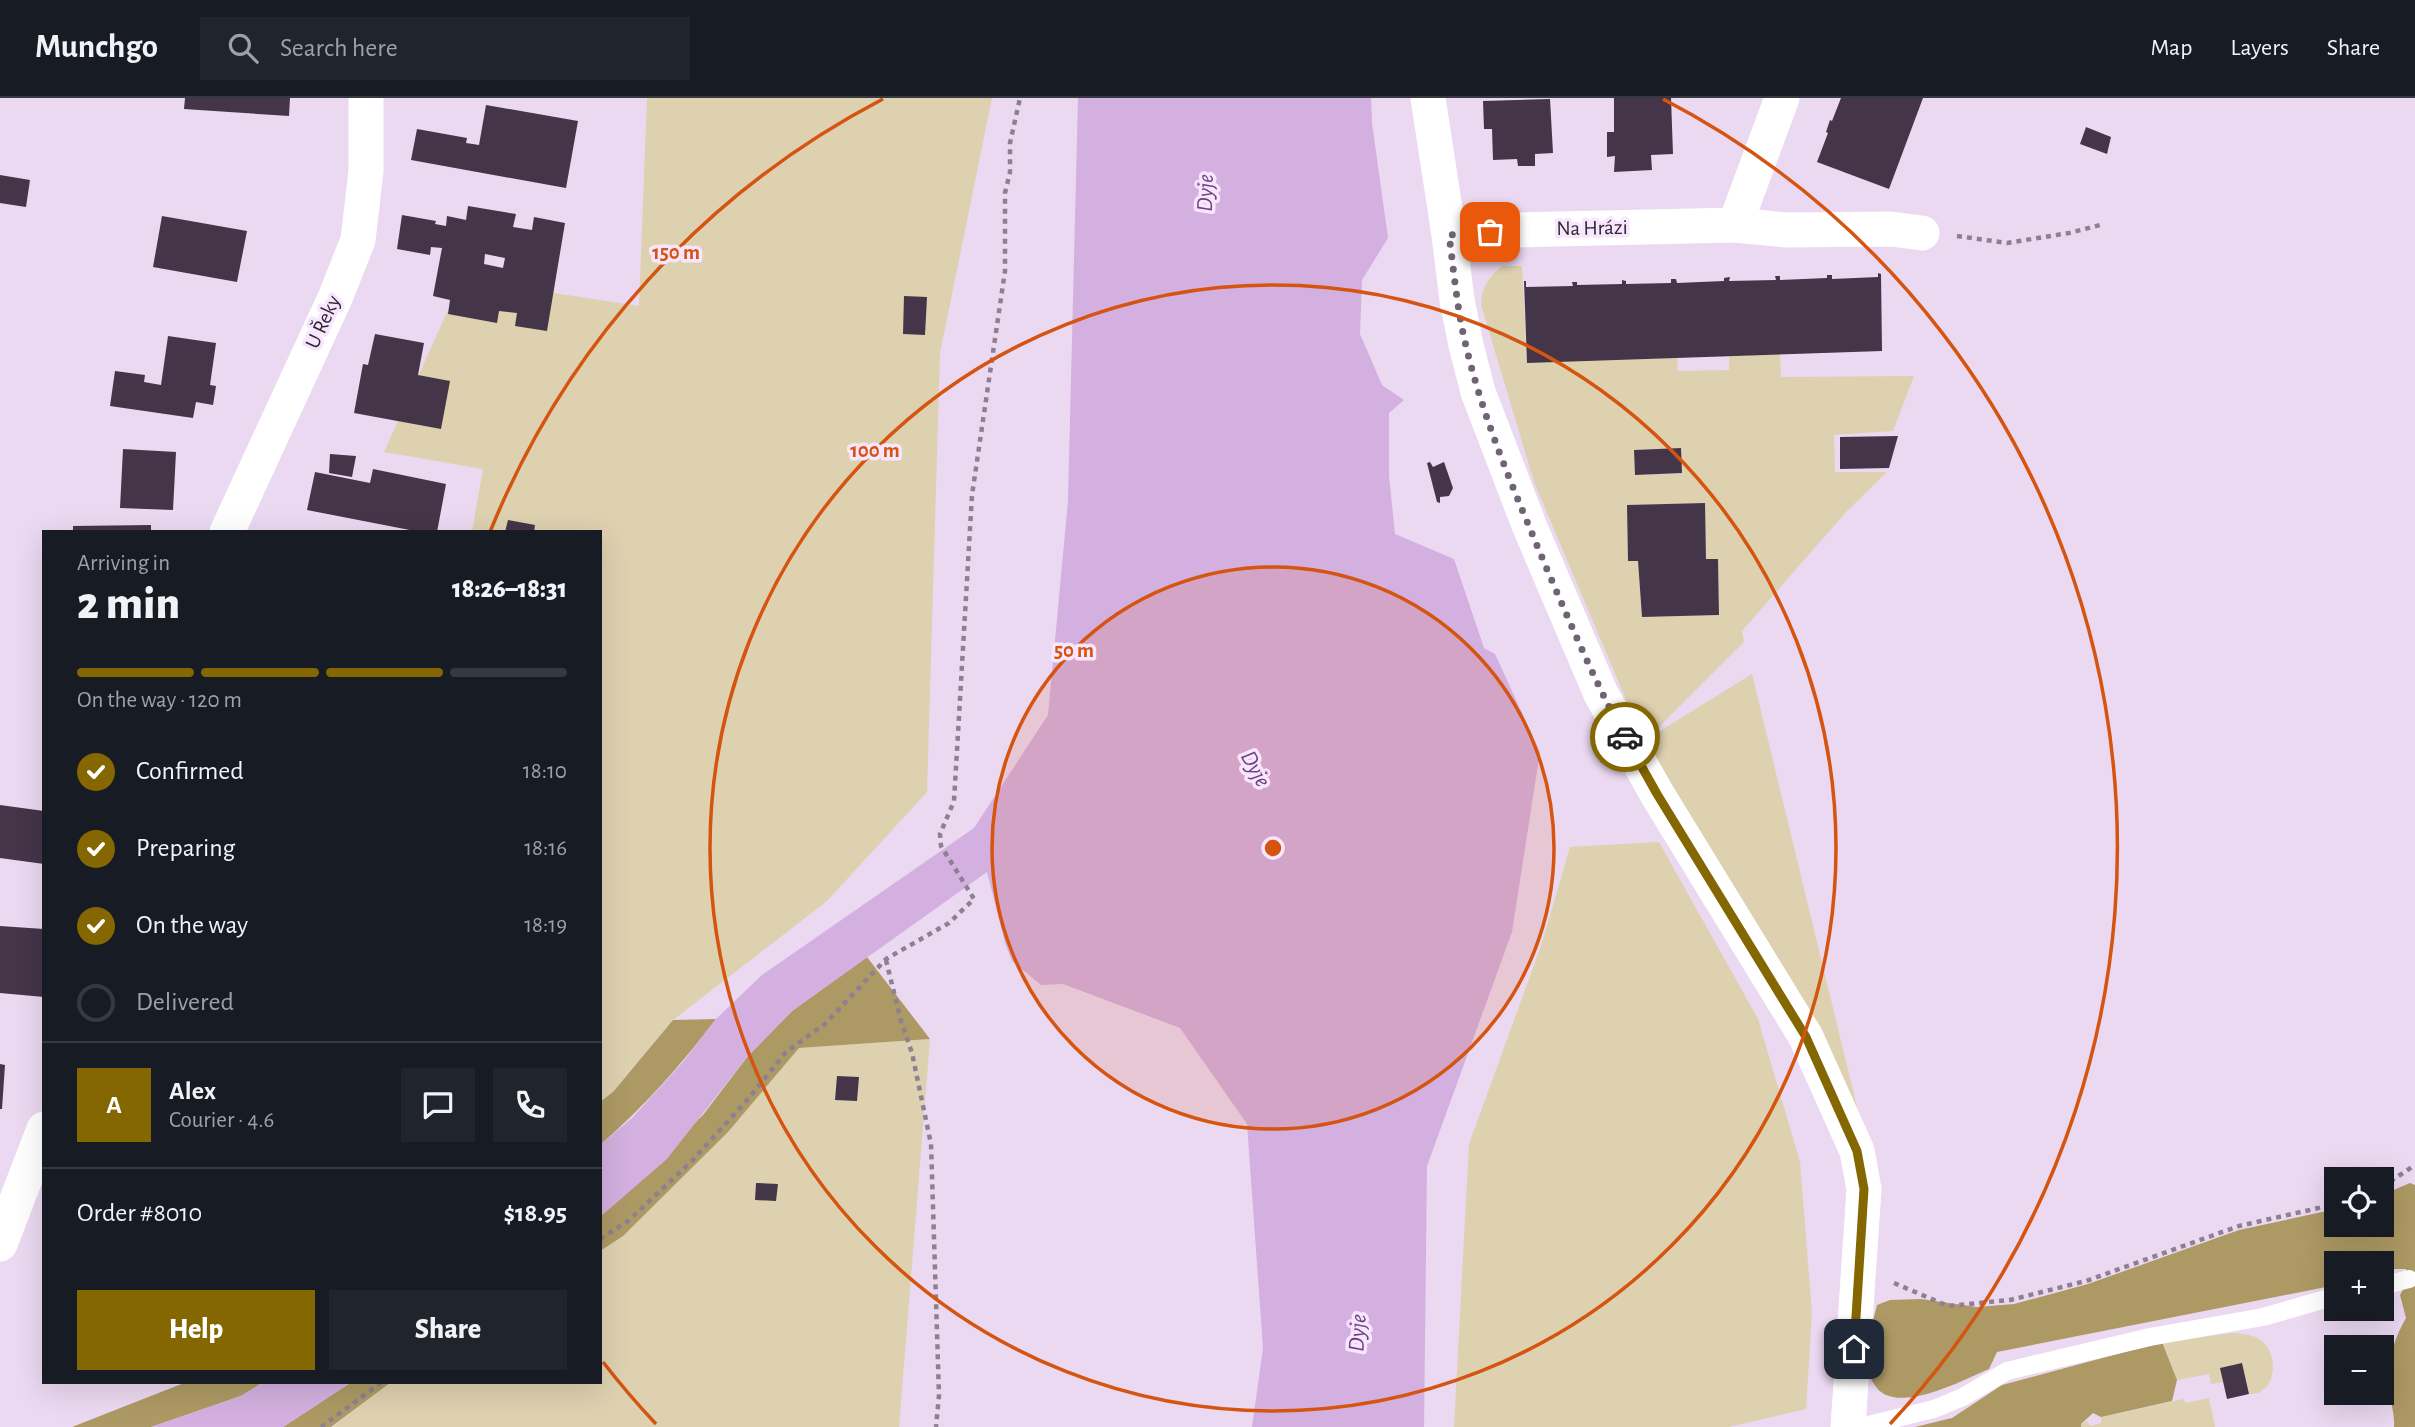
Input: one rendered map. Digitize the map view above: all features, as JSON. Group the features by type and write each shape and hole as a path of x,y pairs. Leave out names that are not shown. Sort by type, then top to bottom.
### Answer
{"street":[{"name":"U Řeky","path":"228,530 335,298 358,240 366,171 366,98"},
{"path":"1428,98 1457,300 1478,391 1529,525 1592,673 1657,794 1806,1037 1857,1151 1864,1189 1848,1427"},
{"path":"1735,225 1782,98"},
{"name":"Na Hrázi","path":"1449,235 1510,230 1735,225 1786,230 1891,229 1922,233"},
{"path":"0,1244 42,1134"}],"lane":[{"path":"2394,1283 2409,1279"},
{"path":"1860,1427 1934,1409 1963,1397 2007,1371 2150,1337 2263,1317 2324,1299"}],"path":[{"path":"602,1238 628,1221 691,1162 786,1052 825,1024 886,960 949,923 974,899 941,846 940,834 954,801 972,495 1005,271 1005,193 1010,172 1010,143 1020,98"},
{"path":"1922,233 2007,243 2100,225"},
{"path":"886,960 912,1053 931,1144 939,1395 936,1427"},
{"path":"2394,1179 2415,1165"},
{"path":"1860,1272 1900,1285 1948,1306 2010,1300 2086,1281 2239,1226 2324,1207"},
{"path":"321,1427 379,1384"}],"shaded area":[{"path":"647,98 992,98 940,353 927,792 827,901 673,1020 613,1092 602,1100 602,530 472,530 483,469 384,452 462,279 639,306"},
{"path":"1502,266 1522,266 1527,362 1677,356 1678,371 1729,370 1729,356 1780,354 1781,377 1914,376 1893,431 1834,435 1835,472 1887,472 1847,511 1742,631 1744,642 1647,739 1752,674 1866,1144 1644,742 1534,482 1481,305 1484,288","holes":["1681,448 1681,473 1635,475 1634,450","1704,503 1706,559 1718,560 1719,615 1642,617 1638,561 1628,560 1627,505"]},
{"path":"1659,842 1758,1019 1800,1162 1812,1313 1806,1409 1729,1427 1454,1427 1469,1144 1541,946 1570,847"},
{"path":"867,957 930,1039 799,1048 728,1132 623,1236 602,1250 602,1212 703,1115 748,1056 792,1011"},
{"path":"716,1019 661,1085 602,1143 602,1100 613,1092 673,1020"},
{"path":"930,1039 899,1427 332,1427 389,1384 602,1384 602,1248 728,1132 799,1048"},
{"path":"2410,1183 2415,1185 2415,1427 2394,1427 2392,1405 2394,1405 2394,1346 2406,1318 2400,1295 2409,1279 2406,1269 2394,1269 2394,1251 2324,1251 2324,1287 1997,1352 1989,1369 1946,1388 1912,1397 1896,1398 1883,1394 1868,1372 1867,1352 1877,1305 1890,1300 1921,1299 1977,1307 2014,1304 2088,1284 2239,1230 2324,1212 2324,1237 2394,1237 2394,1190"},
{"path":"2232,1333 2253,1336 2268,1348 2273,1369 2266,1388 2259,1393 2249,1394 2242,1364 2223,1382 2211,1384 2209,1374 2177,1380 2162,1342"},
{"path":"2162,1342 2177,1380 2172,1401 2101,1417 2093,1413 2081,1427 1915,1427 1952,1418 2002,1385"},
{"path":"181,1384 260,1384 241,1396 151,1427 72,1427"},
{"path":"348,1384 389,1384 331,1427 283,1427"},
{"path":"2209,1398 2215,1427 2081,1427 2081,1424 2087,1421 2090,1426 2101,1423 2101,1417 2184,1399 2185,1403"}],"water":[{"name":"Dyje","path":"1078,98 1371,98 1388,238 1362,280 1360,334 1382,385 1404,400 1389,413 1389,476 1395,534 1454,559 1484,648 1495,654 1540,752 1512,932 1427,1166 1424,1427 1252,1427 1263,1348 1247,1124 1180,1028 1063,984 1041,985 1012,961 987,872 792,1011 748,1056 667,1159 602,1215 602,1143 632,1118 682,1063 716,1019 762,975 974,828 1048,715 1068,501"},
{"path":"261,1384 348,1384 283,1427 151,1427 241,1396"}],"building":[{"path":"185,98 290,98 289,116 184,109"},
{"path":"1614,98 1671,98 1673,154 1651,155 1652,170 1614,172 1615,156 1607,157 1607,132 1614,132"},
{"path":"1841,98 1923,98 1889,189 1817,162 1830,120 1832,121"},
{"path":"1550,99 1553,153 1535,154 1535,166 1518,166 1517,159 1493,160 1492,129 1484,129 1483,101"},
{"path":"486,105 578,121 566,188 411,160 417,129 467,138 466,143 479,145"},
{"path":"2086,127 2111,137 2107,154 2080,144"},
{"path":"0,175 30,180 26,207 0,203"},
{"path":"468,206 516,214 513,227 532,230 534,217 565,223 547,331 515,326 517,313 499,311 497,323 448,314 450,300 433,296 442,248 431,247 430,255 397,249 402,215 436,221 435,224 446,226 447,216 466,220","holes":["485,254 505,258 503,268 484,264"]},
{"path":"162,216 247,231 237,282 153,267"},
{"path":"1878,273 1881,274 1882,351 1527,363 1524,281 1526,287 1573,286 1572,282 1577,282 1577,285 1622,284 1622,280 1626,281 1626,284 1671,283 1671,279 1676,279 1677,283 1724,281 1724,278 1730,277 1729,281 1776,280 1775,276 1780,276 1780,280 1827,278 1827,275 1832,275 1832,279 1878,277"},
{"path":"904,296 927,297 925,335 903,334"},
{"path":"375,334 424,343 418,375 450,381 441,429 354,413 363,364 368,365"},
{"path":"168,336 216,343 210,385 216,386 213,405 196,402 193,418 110,406 115,371 145,375 144,382 161,385"},
{"path":"1898,436 1889,468 1840,469 1840,437"},
{"path":"1681,448 1682,473 1635,475 1634,450"},
{"path":"123,449 176,452 173,510 120,508"},
{"path":"330,454 356,456 352,477 329,473"},
{"path":"1430,462 1433,467 1444,462 1453,488 1449,496 1440,497 1440,503 1437,502 1427,463"},
{"path":"373,469 446,484 437,530 410,530 307,510 315,472 370,483"},
{"path":"1705,503 1706,559 1718,559 1719,615 1642,617 1638,561 1628,561 1627,505"},
{"path":"508,520 535,525 534,530 506,530"},
{"path":"151,525 151,530 73,530 73,526"},
{"path":"0,805 42,811 42,864 0,858"},
{"path":"0,926 42,929 42,997 0,993"},
{"path":"0,1064 5,1065 2,1109 0,1109"},
{"path":"837,1076 859,1077 857,1101 835,1100"},
{"path":"756,1183 778,1184 776,1201 755,1200"},
{"path":"2242,1363 2249,1394 2227,1399 2220,1368"}],"way so far":[{"path":"1490,232 1449,235 1457,300 1478,391 1529,525 1582,652 1625,737"}],"route":[{"path":"1625,737 1806,1037 1857,1151 1864,1189 1854,1349"}]}
